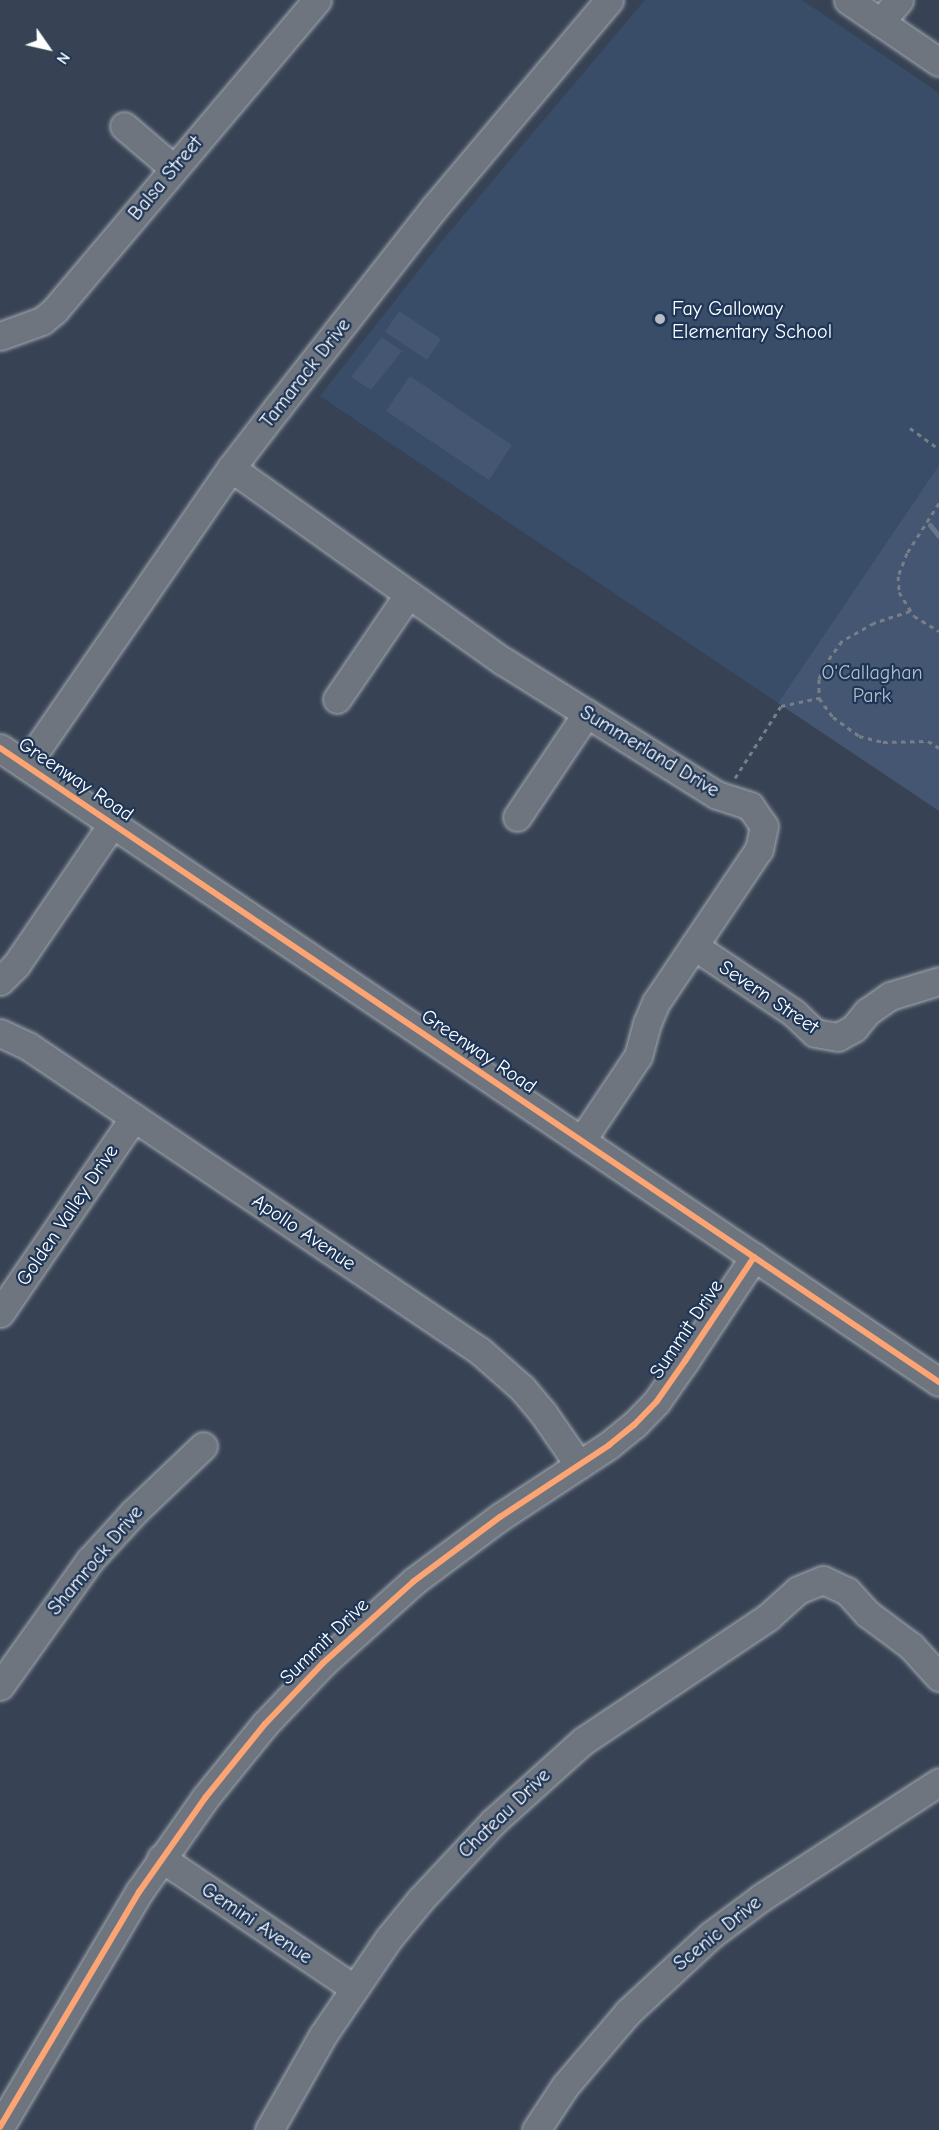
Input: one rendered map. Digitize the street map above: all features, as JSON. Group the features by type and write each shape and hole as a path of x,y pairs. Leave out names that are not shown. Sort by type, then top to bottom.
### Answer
{"street":[{"name":"Balsa Street","path":"0,336 42,321 55,309 317,0"},
{"name":"Tamarack Drive","path":"26,765 231,468 434,208 609,0"},
{"path":"848,0 939,62"},
{"path":"880,22 899,0"},
{"path":"124,126 173,168"},
{"name":"Summerland Drive","path":"231,468 503,661 717,795 750,806 764,826 759,849 656,1002 646,1023 638,1056 581,1141"},
{"path":"337,699 408,594"},
{"path":"517,817 587,713"},
{"name":"Greenway Road","path":"0,748 939,1382"},
{"path":"0,981 16,965 113,824"},
{"name":"Severn Street","path":"694,946 794,1013 815,1033 838,1037 854,1028 867,1012 890,996 939,981"},
{"name":"Apollo Avenue","path":"0,1033 28,1046 480,1352 522,1389 543,1413 579,1465"},
{"name":"Golden Valley Drive","path":"0,1313 134,1117"},
{"name":"Summit Drive","path":"0,2127 114,1933 161,1858 258,1732 352,1635 451,1552 634,1425 657,1401 754,1257"},
{"name":"Shamrock Drive","path":"0,1686 90,1560 133,1512 203,1446"},
{"name":"Chateau Drive","path":"269,2130 323,2036 354,1988 421,1899 493,1822 583,1741 768,1617 798,1590 823,1580 847,1591 868,1614 911,1646 939,1677"},
{"name":"Scenic Drive","path":"536,2130 565,2086 628,2012 711,1935 762,1897 939,1782"},
{"name":"Gemini Avenue","path":"161,1858 354,1988"}],"path":[{"path":"910,428 939,449"},
{"path":"939,502 901,565 899,592 910,611 922,623 939,631"},
{"path":"910,611 874,623 842,641 824,666 819,679 819,698 833,717 859,736 883,742 928,741 939,748"},
{"path":"735,778 781,706 819,698"}],"shaded area":[{"name":"Fay Galloway Elementary School","path":"645,0 802,0 939,93 939,465 778,703 320,396 441,242"}],"green space":[{"path":"399,311 441,339 427,360 385,332"},
{"path":"382,337 402,351 371,390 351,377"},
{"path":"410,376 512,445 489,480 386,411"},
{"name":"O'Callaghan Park","path":"939,465 939,811 778,703"}],"waterway":[{"path":"930,525 939,536"}],"cycle path":[{"path":"0,748 939,1382"},
{"path":"0,2127 139,1892 205,1798 265,1724 323,1663 414,1581 500,1517 609,1445 634,1425 657,1401 754,1257"}],"place":[{"name":"Fay Galloway Elementary School","path":"660,319"}]}
